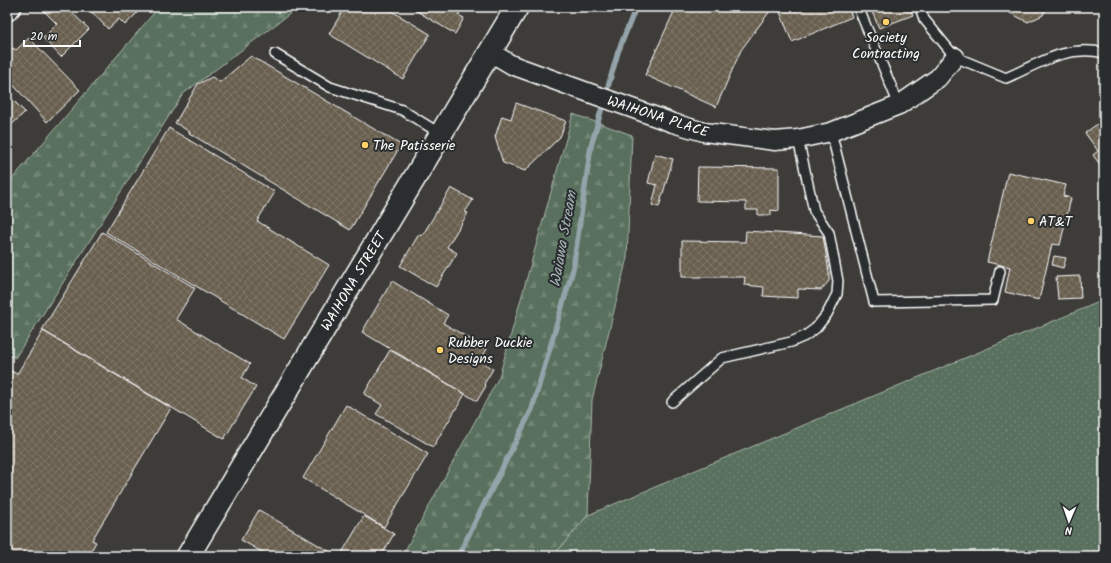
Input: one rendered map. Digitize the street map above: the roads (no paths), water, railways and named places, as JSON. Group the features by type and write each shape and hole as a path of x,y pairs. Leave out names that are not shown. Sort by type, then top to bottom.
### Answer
{"street":[{"path":"7,12 12,7"},
{"name":"WAIHONA STREET","path":"188,556 517,7"},
{"name":"WAIHONA PLACE","path":"490,52 512,65 643,113 704,132 775,141 798,139 831,132 899,105 938,78 955,58"}],"lane":[{"path":"858,7 899,105"},
{"path":"920,7 924,18 955,58 1006,78 1059,54 1090,50 1104,53"},
{"path":"275,54 330,86 402,110 441,134"},
{"path":"831,132 874,302 993,300 1000,271"},
{"path":"672,402 722,358 791,342 805,336 816,328 827,314 836,294 838,281 829,233 814,211 798,139"}],"waterway":[{"name":"Waiawa Stream","path":"458,556 532,409 573,269 591,146 618,52 636,7"}],"place":[{"name":"Society Contracting","path":"886,22"},
{"name":"The Patisserie","path":"365,145"},
{"name":"AT&T","path":"1031,221"},
{"name":"Rubber Duckie Designs","path":"440,350"}]}
